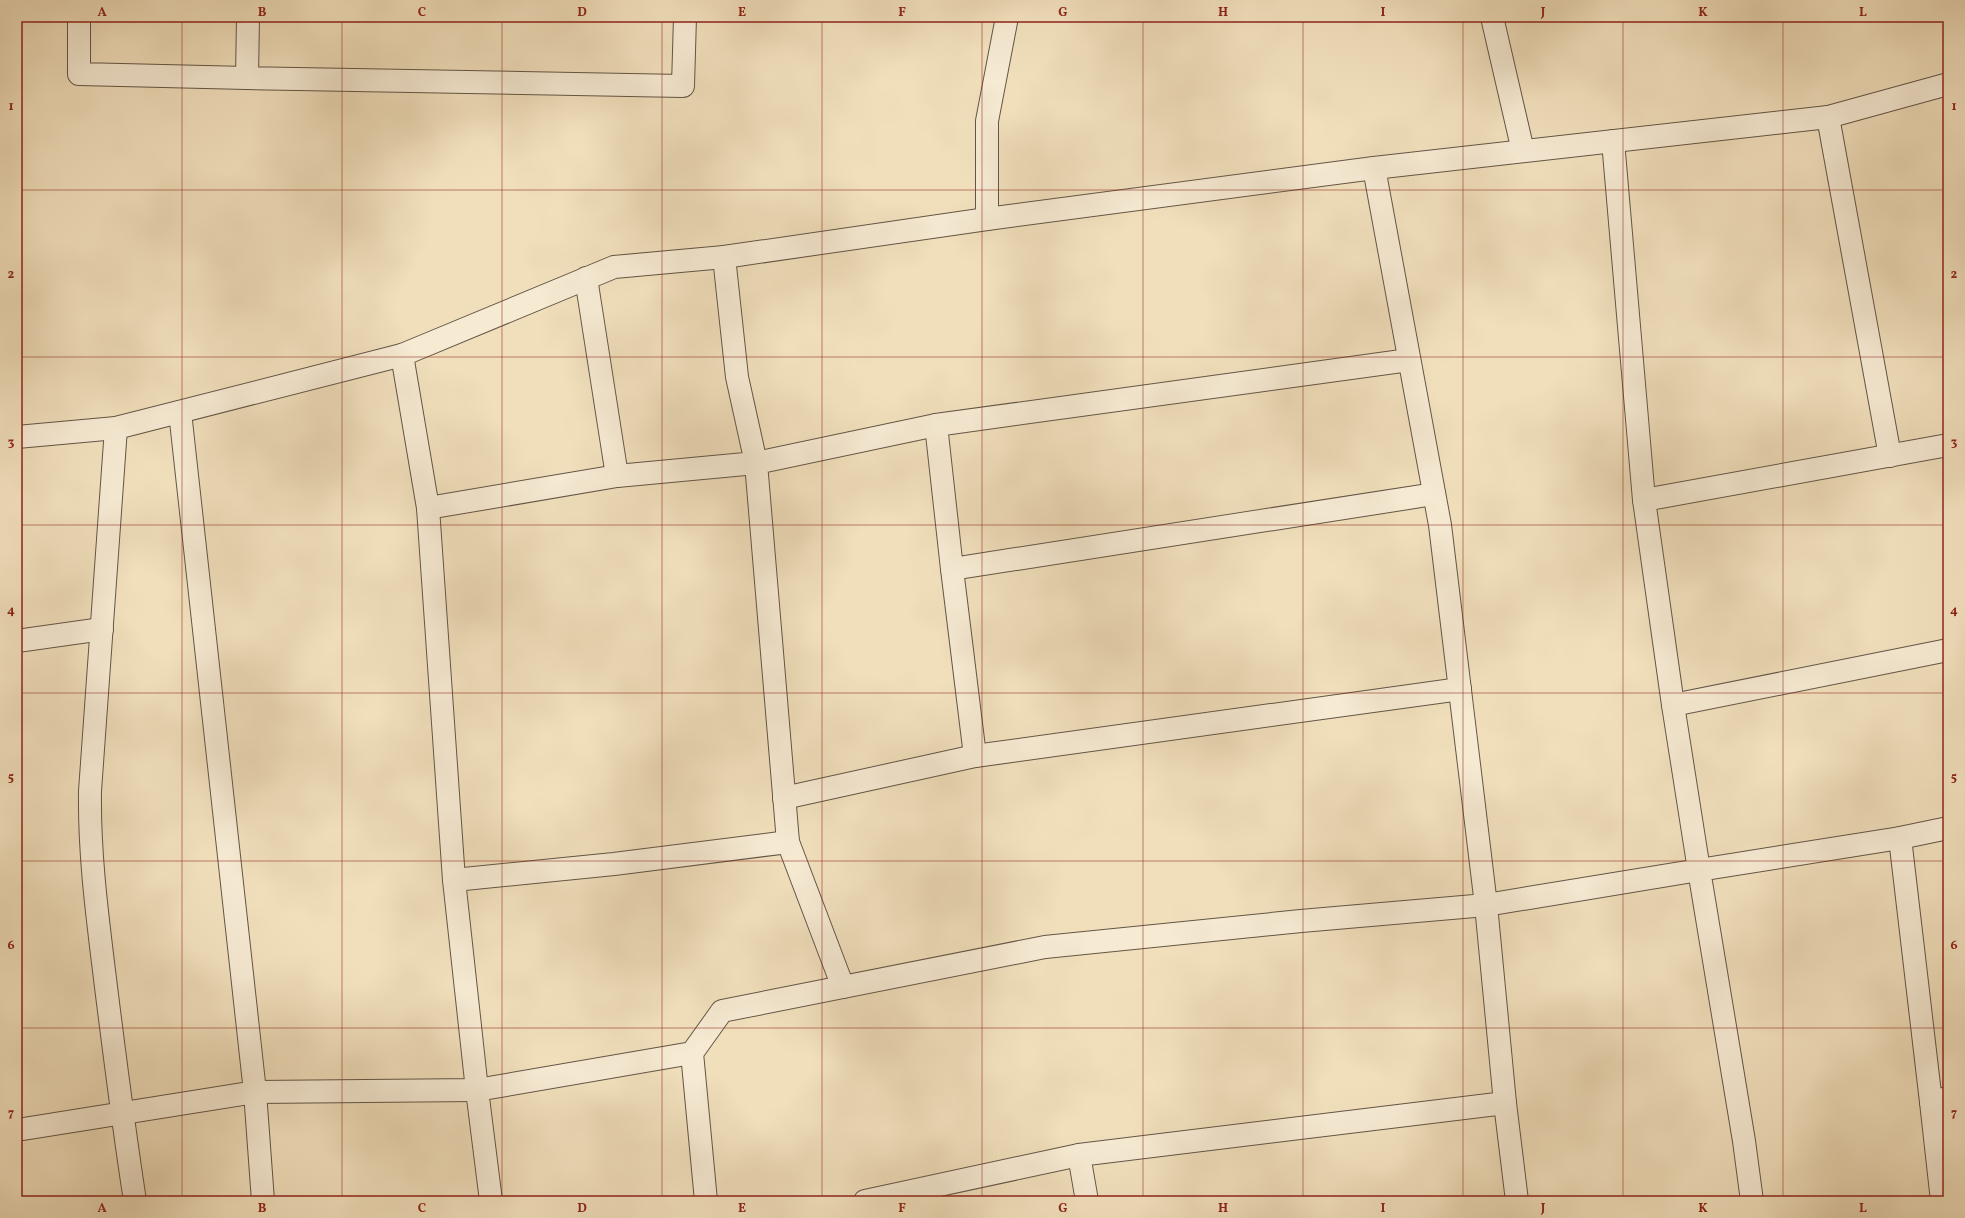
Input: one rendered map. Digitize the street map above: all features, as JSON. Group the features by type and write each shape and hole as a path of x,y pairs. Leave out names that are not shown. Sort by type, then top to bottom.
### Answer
{"street":[{"path":"79,17 79,74 683,86 685,17"},
{"path":"247,78 248,17"},
{"path":"987,219 987,121 1007,17"},
{"path":"1492,17 1523,151"},
{"path":"17,437 116,428 402,355 614,267 724,257 987,219 1374,168 1828,117 1948,84"},
{"path":"1828,117 1890,456"},
{"path":"1614,141 1644,500 1673,705 1744,1141 1752,1201"},
{"path":"1374,168 1440,525 1486,905 1505,1102 1517,1201"},
{"path":"724,257 737,378 756,463 788,842 843,987"},
{"path":"586,278 616,476"},
{"path":"402,355 428,508 454,880 491,1201"},
{"path":"428,508 616,476 756,463 936,425 1409,360"},
{"path":"180,412 255,1092 263,1201"},
{"path":"936,425 975,756"},
{"path":"116,428 90,790 90,827 92,880 122,1113 135,1201"},
{"path":"1644,500 1948,445"},
{"path":"952,569 1434,494"},
{"path":"17,641 102,629"},
{"path":"1673,705 1948,650"},
{"path":"784,798 975,756 1460,689"},
{"path":"706,1201 692,1053 722,1010 1045,948 1301,921 1486,905 1900,838 1948,828"},
{"path":"1900,838 1939,1100 1942,1201"},
{"path":"454,880 614,864 788,842"},
{"path":"17,1130 255,1092 477,1090 692,1053"},
{"path":"865,1201 1079,1155 1505,1102"},
{"path":"1079,1155 1086,1201"}]}
